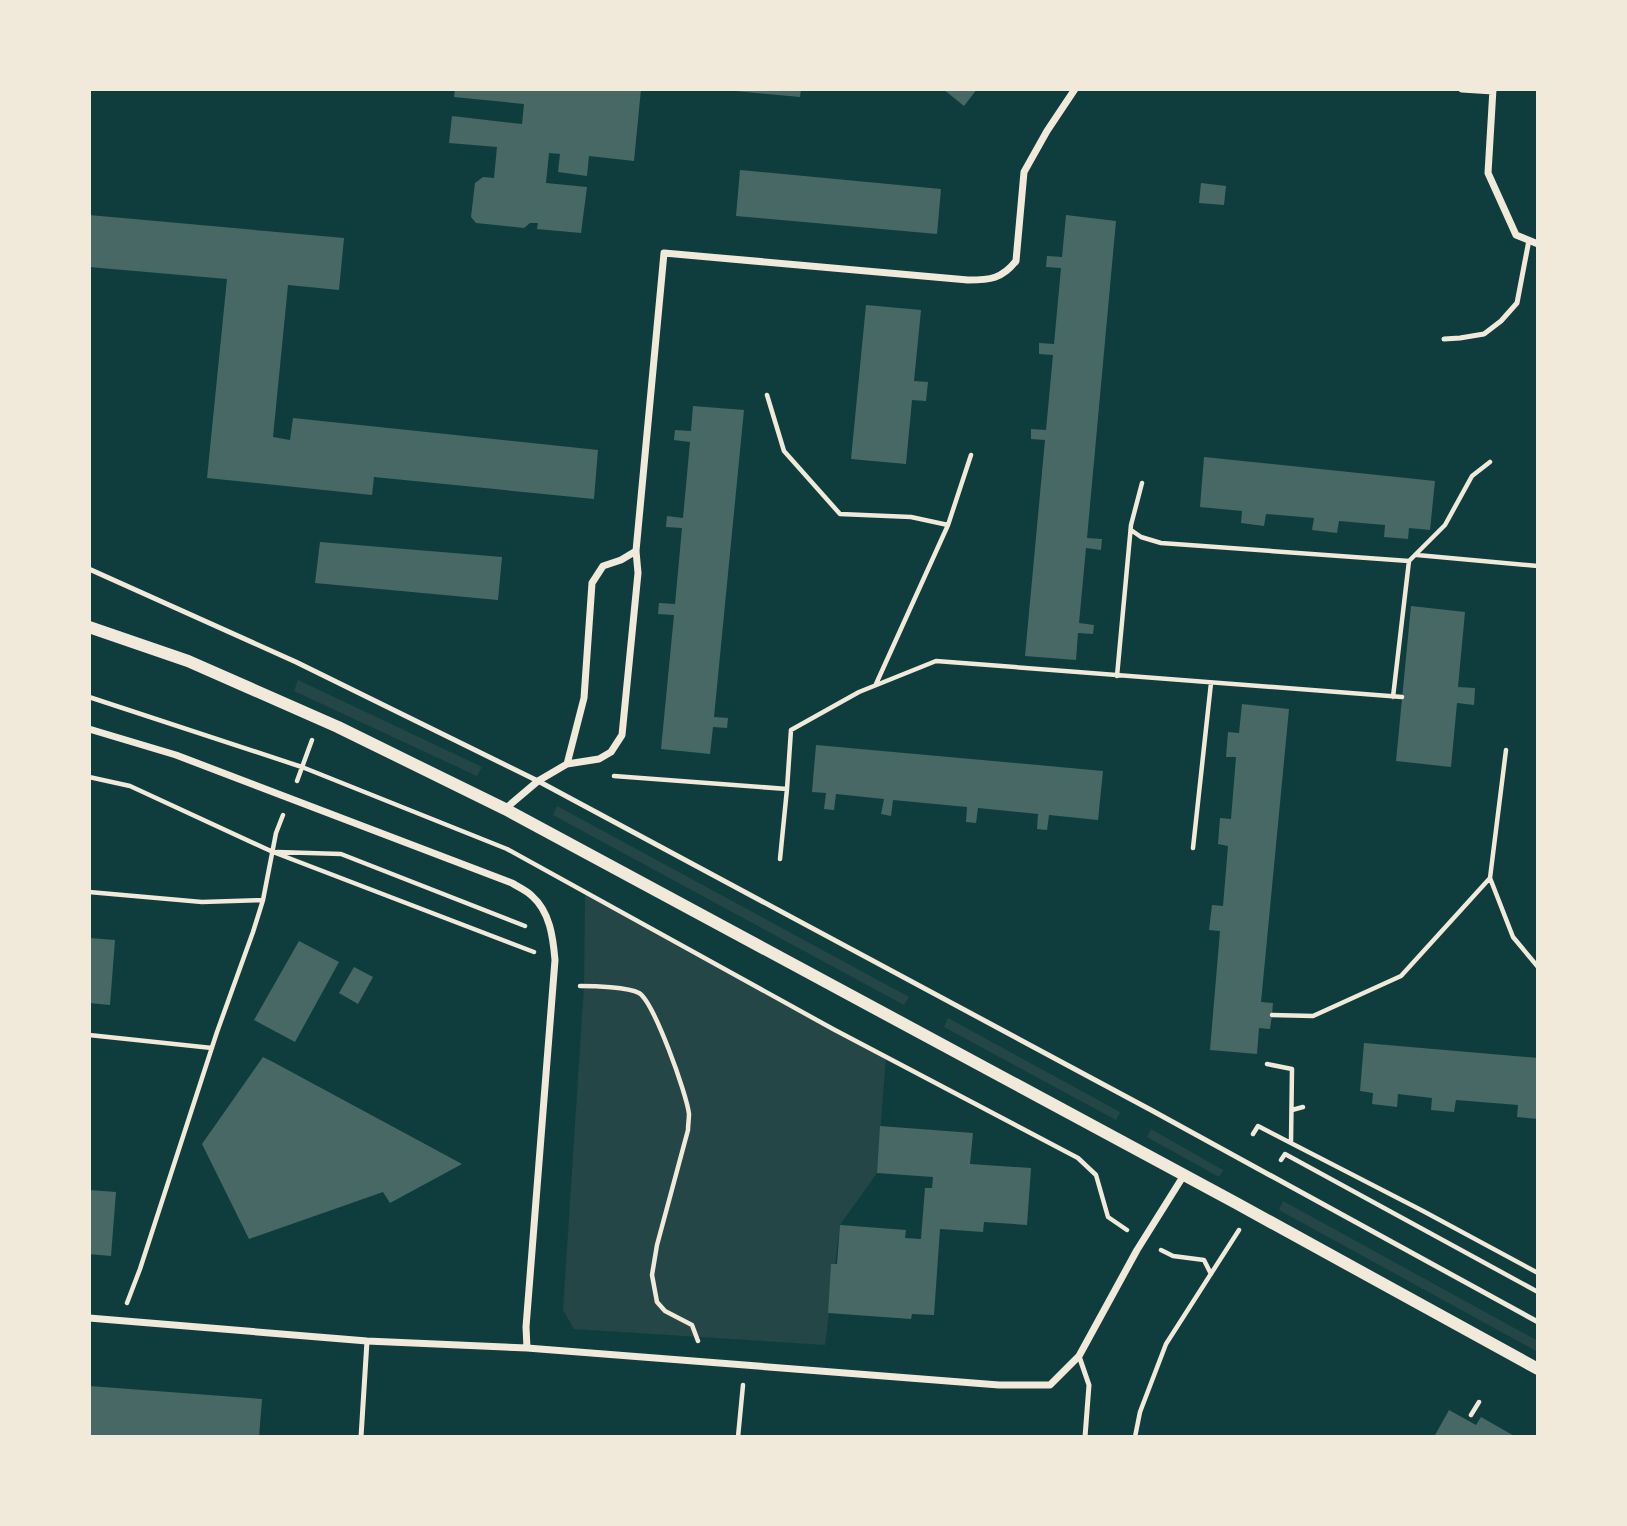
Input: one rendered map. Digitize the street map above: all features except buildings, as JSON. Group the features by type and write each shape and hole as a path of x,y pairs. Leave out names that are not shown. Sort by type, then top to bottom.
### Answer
{"street":[{"path":"505,809 538,781 568,764 599,759 611,752 622,735 664,253 968,280 987,280 1000,276 1016,261 1024,172 1075,89"},
{"path":"1462,89 1493,90 1488,173 1516,234 1538,244"},
{"path":"568,764 584,698 592,583 603,566 636,551"},
{"path":"89,626 188,661 338,727 505,809 1250,1210 1538,1369"},
{"path":"89,729 176,755 512,883 531,894 544,913 552,932 555,960 526,1327 527,1348"},
{"path":"89,1318 367,1341 527,1348 999,1385 1050,1385 1079,1356 1137,1250 1184,1175"}],"lane":[{"path":"1444,339 1484,334 1502,321 1517,303 1529,240"},
{"path":"89,569 296,662 538,781 1538,1322"},
{"path":"362,1437 367,1341"},
{"path":"1079,1356 1089,1385 1085,1437"}],"path":[{"path":"767,395 784,452 840,514 911,517 948,525"},
{"path":"875,685 948,525 971,455"},
{"path":"1393,697 1409,561 1445,525 1472,476 1490,463"},
{"path":"1117,676 1131,530 1142,483"},
{"path":"1131,530 1161,543 1409,561"},
{"path":"1416,555 1538,566"},
{"path":"780,859 791,730 859,691 936,661 1402,697"},
{"path":"1193,848 1211,683"},
{"path":"89,696 302,767 507,849 843,1035 1078,1158 1097,1175 1108,1217 1115,1223"},
{"path":"120,1321 263,900 276,833 313,739"},
{"path":"1506,750 1490,878 1513,937 1538,967"},
{"path":"89,776 130,786 273,852 555,960"},
{"path":"614,776 787,789"},
{"path":"273,852 341,854 525,926"},
{"path":"1272,1015 1312,1016 1401,976 1490,878"},
{"path":"89,892 202,902 263,900"},
{"path":"580,986 628,990 640,994 656,1017 685,1096 689,1114 688,1130 657,1245 652,1275 657,1302 665,1311 692,1325 699,1346"},
{"path":"89,1035 212,1048"},
{"path":"1267,1065 1292,1069 1291,1142"},
{"path":"1292,1110 1303,1107"},
{"path":"1253,1134 1258,1126 1291,1142 1538,1273"},
{"path":"1271,1177 1285,1154 1538,1292"},
{"path":"1135,1437 1140,1412 1166,1344 1250,1210"},
{"path":"1163,1251 1173,1256 1204,1260 1211,1274"},
{"path":"738,1437 744,1365"},
{"path":"1471,1415 1479,1402"}],"shaded area":[{"path":"298,680 482,767 477,776 294,691"},
{"path":"557,806 909,997 904,1005 553,815"},
{"path":"585,893 886,1057 877,1173 840,1225 825,1345 574,1329 563,1310 584,986"},
{"path":"948,1018 1120,1112 1116,1120 944,1027"},
{"path":"1151,1129 1223,1170 1219,1177 1147,1137"},
{"path":"1283,1201 1538,1341 1538,1352 1279,1210"}]}
